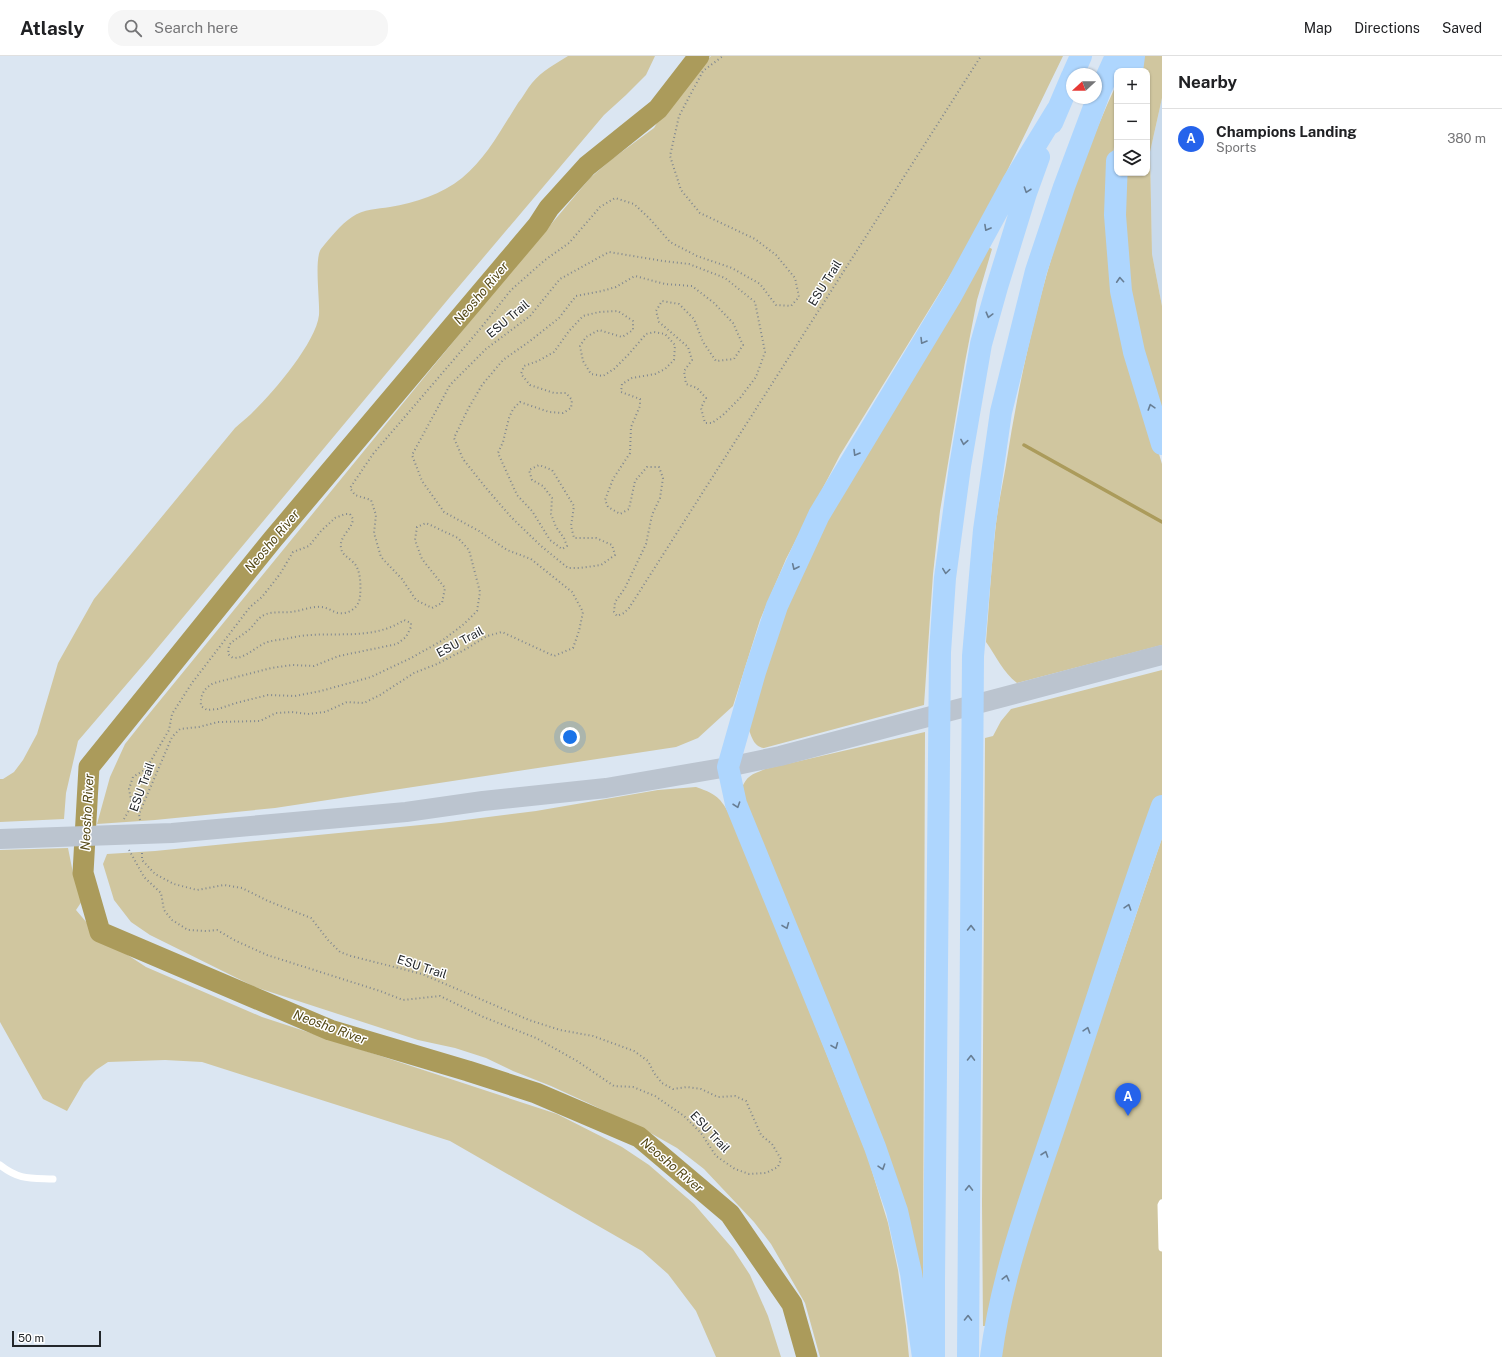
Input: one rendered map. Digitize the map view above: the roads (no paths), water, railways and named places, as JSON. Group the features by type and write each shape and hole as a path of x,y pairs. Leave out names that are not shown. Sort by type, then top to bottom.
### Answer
{"highway":[{"path":"1075,68 1081,56"},
{"path":"968,1357 973,656 984,530 1000,412 1036,271 1064,187 1100,91 1116,56"},
{"path":"1132,68 1134,56"},
{"path":"934,1357 940,652 945,578 960,466 981,344 1026,194 1066,89"},
{"path":"923,1357 911,1273 897,1211 875,1147 736,804 728,767 755,672 777,606 819,515 950,296 1013,182 1057,110"},
{"path":"1116,176 1115,215 1121,291 1134,352 1162,444"},
{"path":"991,1357 994,1332 1006,1275 1024,1216 1162,806"}],"main road":[{"path":"0,839 172,833 406,812 483,801 606,788 728,767 780,756 1162,655"}],"lane":[{"path":"0,1165 12,1174 28,1178 53,1179"},
{"path":"1162,1203 1162,1248"}],"waterway":[{"name":"Neosho River","path":"699,56 658,109 587,166 549,208 538,225 273,539 89,767 83,873 100,932 330,1030 536,1093 639,1137 730,1214 792,1304 807,1357"},
{"path":"1024,445 1162,522"}],"place":[{"name":"Champions Landing","path":"1128,1116"}]}
